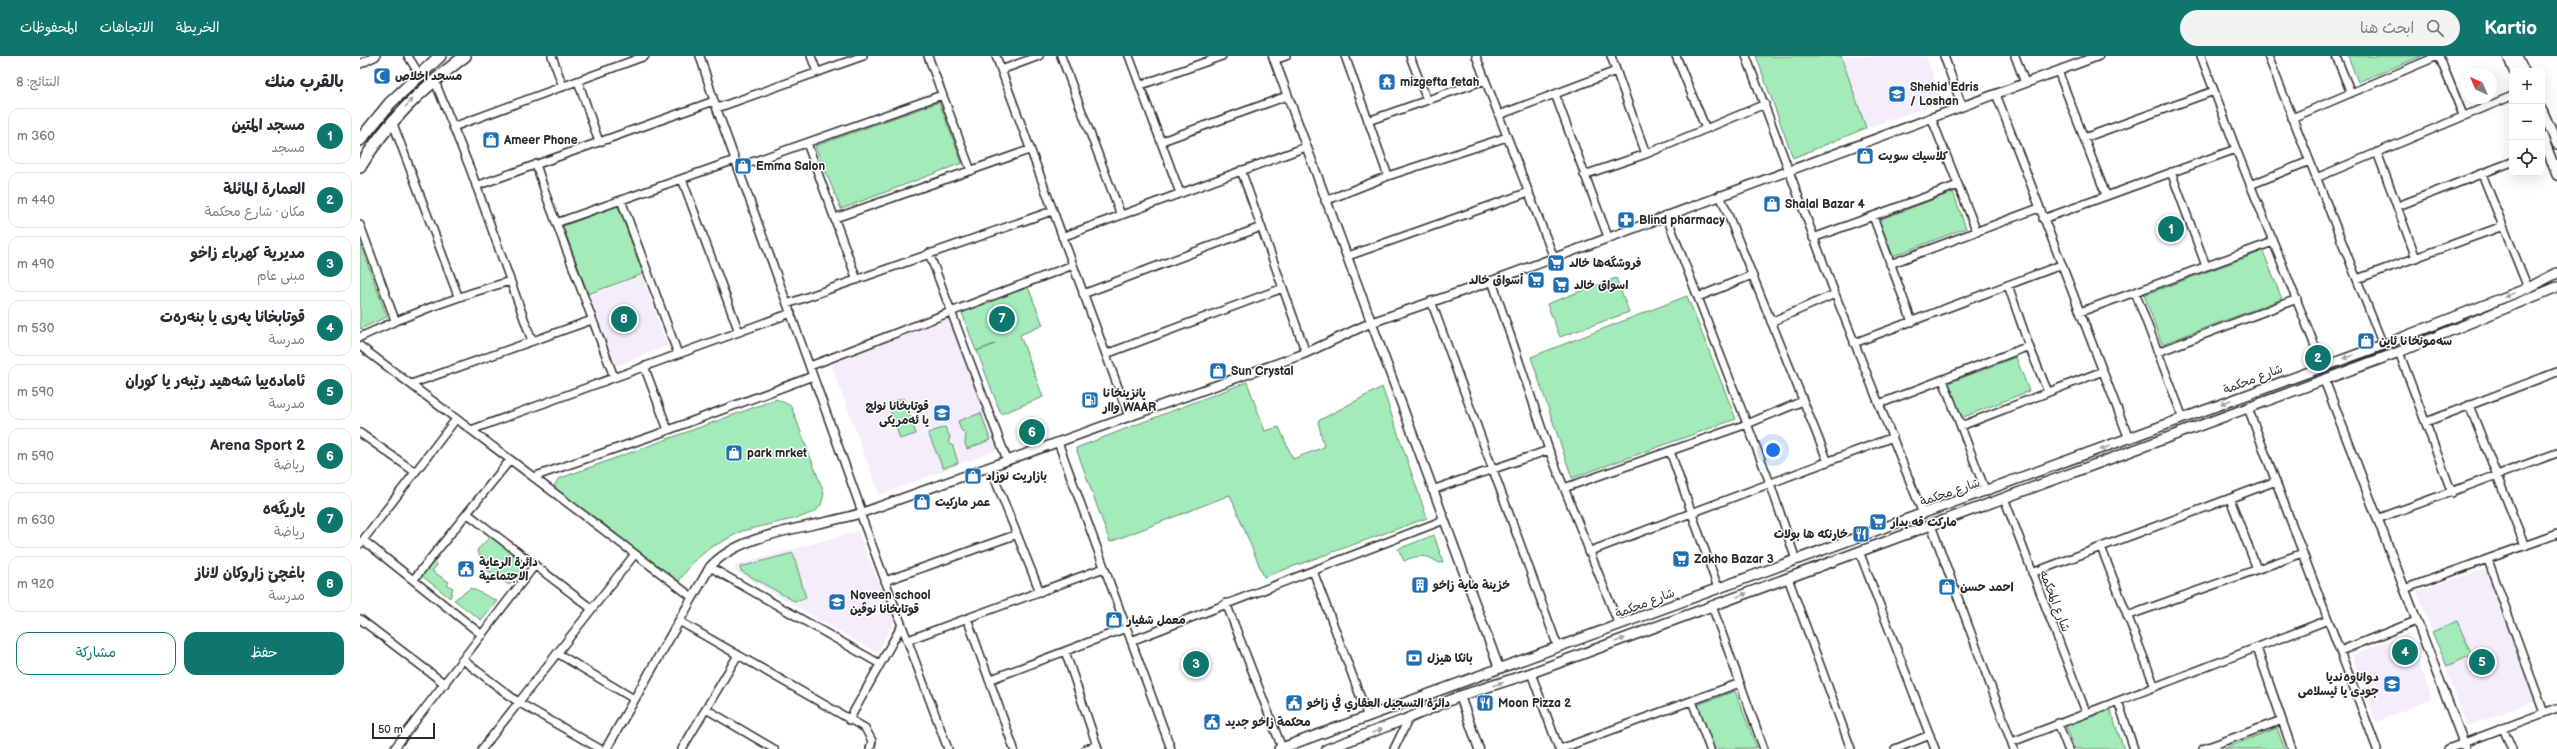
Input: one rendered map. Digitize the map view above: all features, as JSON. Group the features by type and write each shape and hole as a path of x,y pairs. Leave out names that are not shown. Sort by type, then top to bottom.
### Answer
{"main road":[{"path":"360,140 365,128 419,74 440,56"},
{"path":"360,167 392,121 434,79 465,56"},
{"path":"2508,56 2513,68"},
{"path":"2517,56 2523,68"},
{"path":"2545,116 2557,144"},
{"path":"2545,150 2557,175"},
{"name":"شارع محكمة","path":"1281,748 1718,588 1986,492 2383,345 2528,288 2557,273"},
{"name":"شارع محكمة","path":"1327,749 1409,718 1460,696 1531,673 2052,479 2400,352 2557,287"},
{"path":"2068,461 2074,472"},
{"path":"2048,468 2052,474 2052,479"}],"street":[{"path":"360,64 376,56"},
{"path":"408,56 419,74"},
{"path":"552,56 563,87"},
{"path":"453,127 645,56"},
{"path":"700,56 715,105 948,749"},
{"path":"811,56 817,72"},
{"path":"476,186 599,142 863,56"},
{"path":"928,56 970,171"},
{"path":"996,56 1029,150 1129,417"},
{"path":"1001,70 1039,56"},
{"path":"1061,56 1121,214"},
{"path":"1129,56 1162,141 1180,193"},
{"path":"1141,85 1222,56"},
{"path":"1286,56 1274,58 1287,96 1325,201 1348,256 1370,323 1499,668"},
{"path":"1345,56 1388,176"},
{"path":"1410,56 1427,100"},
{"path":"1477,56 1554,258"},
{"path":"1611,56 1646,154"},
{"path":"1676,56 1706,129"},
{"path":"1746,56 1765,104 1813,238 1923,514"},
{"path":"1944,56 1962,106"},
{"path":"2015,56 2025,83"},
{"path":"606,749 710,568 726,553 746,542 861,512 990,467 1306,353 1370,323 1492,281 1666,215 2098,56"},
{"path":"2201,56 2250,185 2323,366"},
{"path":"2268,56 2383,345"},
{"path":"2336,56 2351,93"},
{"path":"2292,118 2439,56 2463,115"},
{"path":"1499,115 1616,70"},
{"path":"2058,71 2106,195"},
{"path":"434,79 476,186 532,341"},
{"path":"1368,121 1485,80"},
{"path":"578,81 599,142"},
{"path":"2084,138 2214,91"},
{"path":"1555,94 1608,237"},
{"path":"1996,94 2129,439"},
{"path":"738,167 942,95"},
{"path":"1162,141 1287,96"},
{"path":"2316,178 2463,115 2509,97"},
{"path":"1584,175 1646,154 1765,104"},
{"path":"1931,117 1977,232"},
{"path":"392,121 458,296"},
{"path":"1325,201 1388,176 1507,136"},
{"path":"807,142 858,280"},
{"path":"1062,237 1306,147"},
{"path":"2043,218 2236,149"},
{"path":"835,218 1029,150"},
{"path":"2377,152 2416,258"},
{"path":"556,223 735,160"},
{"path":"2250,185 2310,161"},
{"path":"2398,206 2509,163"},
{"path":"536,164 556,223 614,377"},
{"path":"1241,170 1306,353"},
{"path":"2171,172 2206,266"},
{"path":"2482,174 2528,288"},
{"path":"682,179 739,332"},
{"path":"1813,238 1958,185"},
{"path":"1348,256 1528,192"},
{"path":"1720,195 1828,462"},
{"path":"622,200 678,354"},
{"path":"1890,264 2039,208"},
{"path":"787,304 1052,211"},
{"path":"1666,215 1770,483 1796,560"},
{"path":"1873,216 1912,322"},
{"path":"360,225 395,320"},
{"path":"2357,279 2503,226"},
{"path":"1083,294 1261,227"},
{"path":"2080,312 2273,242"},
{"path":"929,253 1007,460"},
{"path":"810,366 1073,265"},
{"path":"1854,342 1912,322 2061,265"},
{"path":"1698,297 1752,275"},
{"path":"360,337 395,320 458,296 510,281"},
{"path":"1492,281 1549,450 1588,552 1619,625"},
{"path":"2008,285 2029,346 2048,392"},
{"path":"1106,354 1283,288"},
{"path":"2135,292 2183,418"},
{"path":"1771,322 1835,294"},
{"path":"2158,352 2297,299"},
{"path":"1432,302 1558,647"},
{"path":"471,430 791,313"},
{"path":"411,384 592,320"},
{"path":"360,346 692,598"},
{"path":"1879,404 2029,346"},
{"path":"2400,352 2452,493"},
{"path":"644,366 668,430"},
{"path":"1961,426 2103,371"},
{"path":"2426,422 2557,372"},
{"path":"533,477 668,430 813,376"},
{"path":"2324,379 2464,746"},
{"path":"1943,380 1986,492"},
{"path":"1564,488 1747,424 1804,401"},
{"path":"2469,405 2499,476 2525,546"},
{"path":"2248,408 2376,749"},
{"path":"456,419 361,542 414,579 482,635"},
{"path":"361,436 415,472"},
{"path":"1588,552 1893,437"},
{"path":"1058,442 1171,749"},
{"path":"1432,490 1549,450"},
{"path":"1670,451 1693,512 1718,588"},
{"path":"2377,519 2499,476 2557,453"},
{"path":"414,579 468,514 510,460"},
{"path":"990,467 1040,592"},
{"path":"2032,573 2276,481"},
{"name":"شارع المحكمه","path":"2004,498 2086,712"},
{"path":"2230,498 2258,569"},
{"path":"468,514 592,609"},
{"path":"1131,641 1444,520"},
{"path":"1931,525 2013,745 2058,723 2328,620"},
{"path":"2404,589 2557,534"},
{"path":"886,581 1016,535"},
{"path":"2101,547 2155,687"},
{"path":"1859,551 1935,749"},
{"path":"2127,616 2303,552"},
{"path":"482,749 635,554"},
{"path":"2488,560 2544,713"},
{"path":"394,749 535,565"},
{"path":"710,568 880,664"},
{"path":"908,640 1104,568"},
{"path":"1313,571 1368,717"},
{"path":"1788,578 1851,749"},
{"path":"1226,603 1281,748"},
{"path":"1712,606 1764,749"},
{"path":"967,618 1014,749"},
{"path":"360,619 445,684"},
{"path":"679,621 865,728 871,736 872,741 870,749"},
{"path":"2340,651 2416,621"},
{"path":"849,720 902,625"},
{"path":"989,680 1126,628"},
{"path":"2257,648 2292,749"},
{"path":"1065,651 1097,747 1086,749"},
{"path":"557,653 634,699"},
{"path":"682,749 738,655"},
{"path":"463,660 518,702 600,749"},
{"path":"1531,673 1559,749 1740,683"},
{"path":"1460,696 1479,749"},
{"path":"1692,701 1710,749"},
{"path":"2118,701 2134,749"},
{"path":"2448,749 2464,746 2503,728 2557,708"},
{"path":"706,710 774,749"},
{"path":"1394,749 1409,718"},
{"path":"2204,749 2282,720"},
{"path":"2058,723 2068,749"},
{"path":"2503,728 2512,749"},
{"path":"1895,749 1930,735"}],"shaded area":[{"name":"Shehid Edris / Loshan","path":"1841,56 1926,56 1943,102 1866,128"},
{"path":"642,276 667,346 616,366 590,295"},
{"path":"948,317 998,450 879,495 830,361"},
{"path":"858,531 894,621 877,653 735,571 735,565"},
{"path":"2486,569 2535,701 2467,726 2417,591"},
{"path":"2408,633 2432,699 2376,722 2352,655"}],"green space":[{"path":"1756,56 1841,56 1866,128 1793,158"},
{"path":"2348,56 2422,56 2358,82"},
{"path":"939,102 962,163 841,209 815,146"},
{"path":"1953,192 1966,228 1893,256 1879,220"},
{"path":"618,206 643,274 588,294 563,226"},
{"path":"360,243 387,317 360,329"},
{"path":"2263,251 2282,299 2162,344 2144,295"},
{"path":"1616,278 1629,312 1560,337 1547,304"},
{"path":"1028,287 1043,325 1020,335 1043,397 1001,414 977,351 995,344 976,351 962,313"},
{"path":"1687,296 1736,419 1572,478 1531,357"},
{"path":"2016,357 2029,391 1954,421 1941,386"},
{"path":"1247,382 1265,431 1279,427 1293,459 1324,447 1318,421 1382,387 1427,518 1264,577 1230,495 1110,542 1076,448"},
{"path":"904,398 916,434 900,439 888,403"},
{"path":"777,399 791,406 824,493 821,505 816,511 801,517 742,531 710,548 694,561 678,582 674,581 604,524 553,488 558,479"},
{"path":"981,413 990,440 967,449 965,443 966,435 961,430 958,421"},
{"path":"945,427 950,437 948,443 953,446 958,463 943,468 928,433"},
{"path":"1434,535 1443,562 1439,563 1435,560 1422,556 1404,561 1398,549"},
{"path":"491,536 525,564 509,585 487,570 477,550"},
{"path":"793,553 806,598 794,601 741,571 740,567"},
{"path":"434,560 437,565 432,571 449,582 447,585 453,588 450,598 422,576"},
{"path":"471,588 497,601 481,620 454,600"},
{"path":"2457,621 2472,655 2447,666 2432,632"},
{"path":"1735,691 1757,748 1713,749 1697,705"},
{"path":"2110,710 2124,749 2075,749 2066,726"},
{"path":"2277,728 2285,749 2223,749"}],"place":[{"name":"مسحد اخلاص","path":"382,76"},
{"name":"mizgefta fetah","path":"1387,82"},
{"name":"Shehid Edris / Loshan","path":"1897,94"},
{"name":"Ameer Phone","path":"491,140"},
{"name":"كلاسيك سويت","path":"1865,156"},
{"name":"Emma Salon","path":"743,166"},
{"name":"Shalal Bazar 4","path":"1772,204"},
{"name":"Blind pharmacy","path":"1626,220"},
{"name":"مسجد المتين","path":"2171,229"},
{"name":"فروشگەها خالد","path":"1556,263"},
{"name":"أسواق خالد","path":"1536,280"},
{"name":"اسواق خالد","path":"1561,285"},
{"name":"باغچێ زاروكان لاناز","path":"624,319"},
{"name":"یاریگه‌ه","path":"1002,319"},
{"name":"سەمونخانا ئاین","path":"2366,341"},
{"name":"العمارة المائلة","path":"2318,358"},
{"name":"Sun Crystal","path":"1218,371"},
{"name":"پانزینخانا واار WAAR","path":"1090,400"},
{"name":"قوتابخانا نولچ يا ئەمريكى","path":"942,413"},
{"name":"Arena Sport 2","path":"1032,432"},
{"name":"park mrket","path":"734,453"},
{"name":"بازاريت نوزاد","path":"973,476"},
{"name":"عمر ماركيت","path":"922,502"},
{"name":"ماركت قه يدار","path":"1878,522"},
{"name":"خارنكه ها بولات","path":"1861,534"},
{"name":"Zakho Bazar 3","path":"1681,559"},
{"name":"دائرة الرعاية الاجتماعية","path":"466,569"},
{"name":"خزينة ماية زاخو","path":"1420,585"},
{"name":"احمد حسن","path":"1947,587"},
{"name":"Noveen school قوتابخانا نوڤين","path":"837,602"},
{"name":"معمل شفيار","path":"1114,620"},
{"name":"قوتابخانا پەری یا بنەرەت","path":"2405,652"},
{"name":"بانکا هیزل","path":"1414,658"},
{"name":"ئامادەییا شەهید رێبەر یا کوران","path":"2482,662"},
{"name":"مديرية كهرباء زاخو","path":"1196,664"},
{"name":"دواناوەندیا جودی یا ئیسلامی","path":"2392,684"},
{"name":"دائرة التسجيل العقاري في زاخو","path":"1294,703"},
{"name":"Moon Pizza 2","path":"1485,703"},
{"name":"محكمة زاخو جديد","path":"1212,722"}]}
